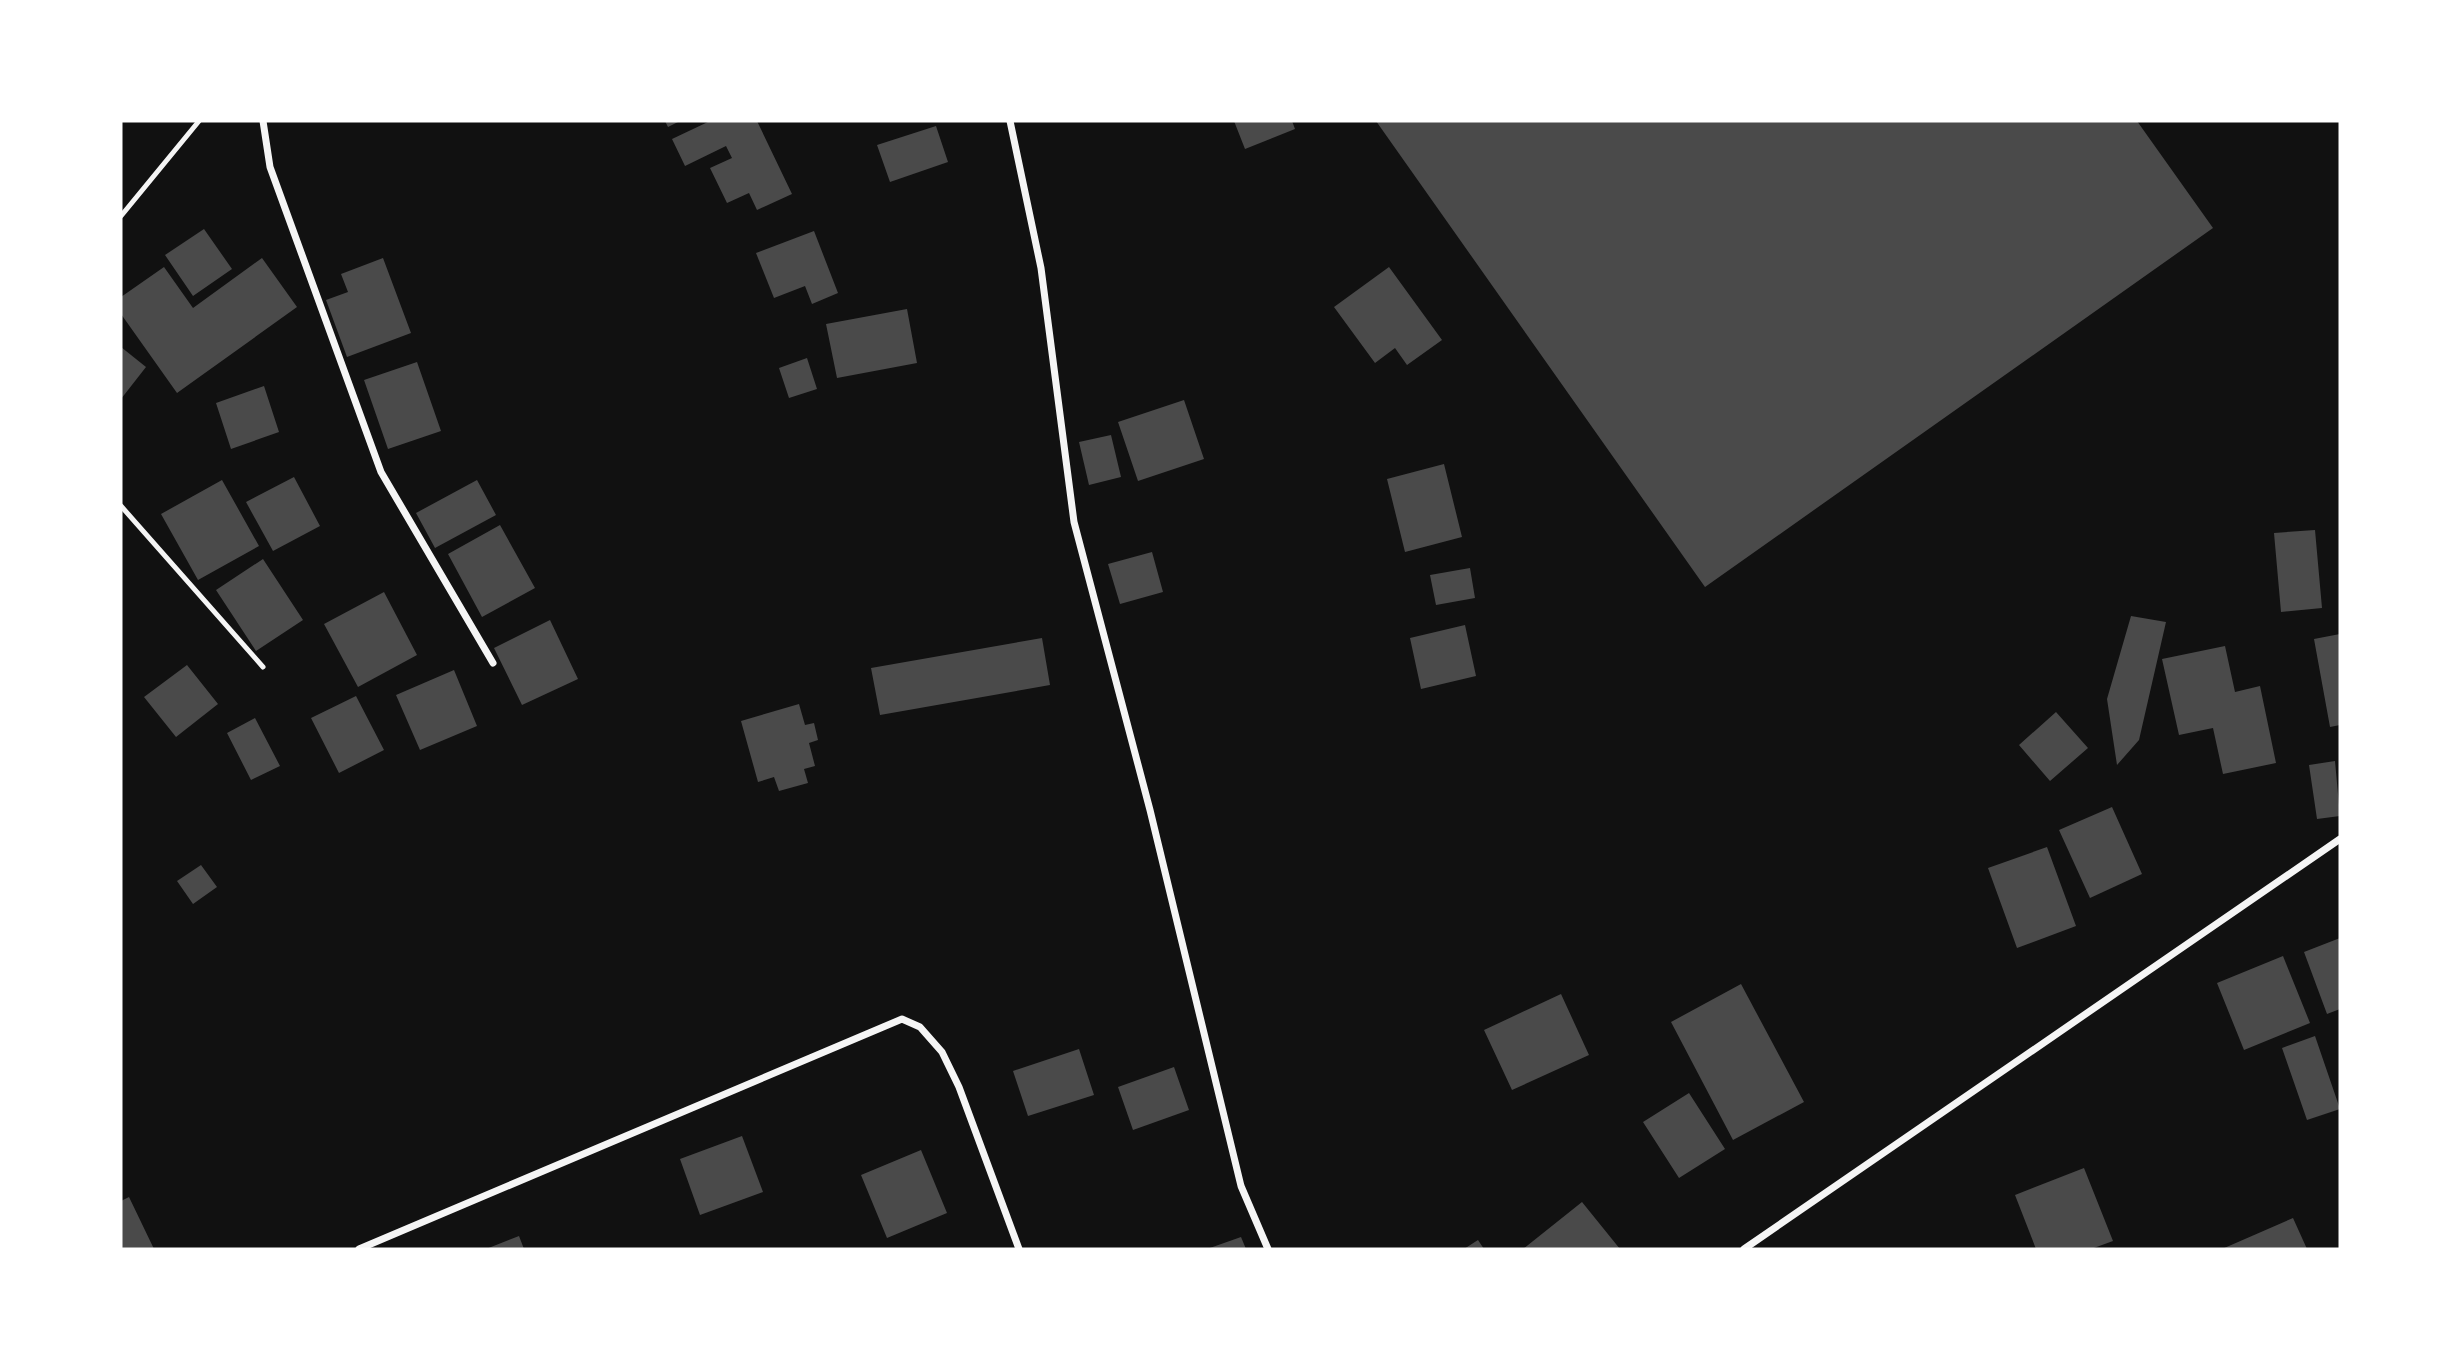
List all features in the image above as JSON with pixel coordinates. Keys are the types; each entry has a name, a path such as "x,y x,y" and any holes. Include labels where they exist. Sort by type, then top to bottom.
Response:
{"street":[{"path":"263,121 270,167 381,472 493,663"},
{"path":"1010,121 1041,268 1074,522 1150,810 1241,1186 1268,1249"},
{"path":"1744,1249 2340,839"},
{"path":"359,1249 902,1019 920,1027 942,1052 959,1087 1019,1249"}],"lane":[{"path":"121,216 199,121"},
{"path":"121,506 263,667"}],"building":[{"path":"665,121 680,121 668,127"},
{"path":"710,121 757,121 792,194 757,210 749,193 727,203 710,168 732,158 726,146 685,166 672,139"},
{"path":"1234,121 1292,121 1295,129 1245,149"},
{"path":"1376,121 2137,121 2213,228 1705,587"},
{"path":"936,126 948,162 890,182 877,145"},
{"path":"204,229 232,269 193,296 165,255"},
{"path":"814,231 838,293 812,304 805,286 774,298 756,253"},
{"path":"262,258 297,307 177,393 121,314 121,297 164,267 193,308"},
{"path":"383,258 411,333 347,357 326,300 348,292 341,274"},
{"path":"1389,267 1442,340 1407,365 1395,348 1375,363 1334,307"},
{"path":"907,309 917,363 837,378 826,324"},
{"path":"121,347 146,367 121,399"},
{"path":"807,358 817,389 789,398 779,368"},
{"path":"417,362 441,431 388,449 364,380"},
{"path":"264,386 279,432 231,449 216,403"},
{"path":"1184,400 1204,459 1138,481 1118,422"},
{"path":"1111,435 1121,477 1089,485 1079,442"},
{"path":"1444,464 1462,537 1405,552 1387,479"},
{"path":"294,477 320,526 273,551 246,502"},
{"path":"222,480 259,546 198,580 161,514"},
{"path":"477,480 496,515 435,548 416,513"},
{"path":"500,525 535,588 482,617 448,554"},
{"path":"2315,530 2322,608 2281,612 2274,533"},
{"path":"1152,552 1163,592 1120,604 1108,564"},
{"path":"263,559 303,620 256,651 216,590"},
{"path":"1470,568 1475,598 1436,605 1430,575"},
{"path":"384,592 417,655 358,687 324,624"},
{"path":"2131,616 2166,622 2139,740 2117,765 2107,699"},
{"path":"550,620 578,679 522,705 494,648"},
{"path":"1465,625 1476,676 1421,689 1410,638"},
{"path":"2340,634 2340,725 2330,727 2314,639"},
{"path":"1042,638 1050,685 880,715 871,668"},
{"path":"2225,646 2235,692 2260,686 2276,763 2223,774 2213,728 2179,735 2162,659"},
{"path":"187,665 218,704 176,737 144,697"},
{"path":"454,670 477,726 420,750 396,695"},
{"path":"356,696 384,750 339,773 311,718"},
{"path":"799,704 805,725 814,723 818,740 809,743 815,766 804,769 808,783 779,791 774,777 758,782 741,721"},
{"path":"2056,712 2088,748 2050,781 2019,745"},
{"path":"255,718 280,766 251,780 227,733"},
{"path":"2335,761 2340,816 2317,819 2309,765"},
{"path":"2112,807 2142,874 2090,898 2059,830"},
{"path":"2047,847 2076,926 2017,948 1988,868"},
{"path":"201,865 217,887 193,904 177,881"},
{"path":"2340,938 2340,1009 2327,1014 2304,952"},
{"path":"2283,956 2310,1023 2244,1050 2217,983"},
{"path":"1741,984 1804,1102 1733,1140 1671,1022"},
{"path":"1561,994 1589,1055 1512,1090 1484,1030"},
{"path":"2315,1036 2340,1109 2307,1120 2282,1048"},
{"path":"1079,1049 1094,1095 1028,1116 1013,1071"},
{"path":"1174,1067 1189,1110 1133,1130 1118,1087"},
{"path":"1689,1093 1725,1149 1679,1178 1643,1122"},
{"path":"742,1136 763,1192 700,1215 680,1159"},
{"path":"921,1150 947,1213 887,1238 861,1175"},
{"path":"2084,1168 2113,1241 2091,1249 2036,1249 2015,1195"},
{"path":"129,1197 154,1249 121,1249 121,1201"},
{"path":"1582,1202 1620,1249 1523,1249"},
{"path":"2293,1218 2307,1249 2222,1249"},
{"path":"519,1236 524,1249 486,1249"},
{"path":"1241,1237 1246,1249 1207,1249"},
{"path":"1478,1240 1484,1249 1464,1249"}]}
